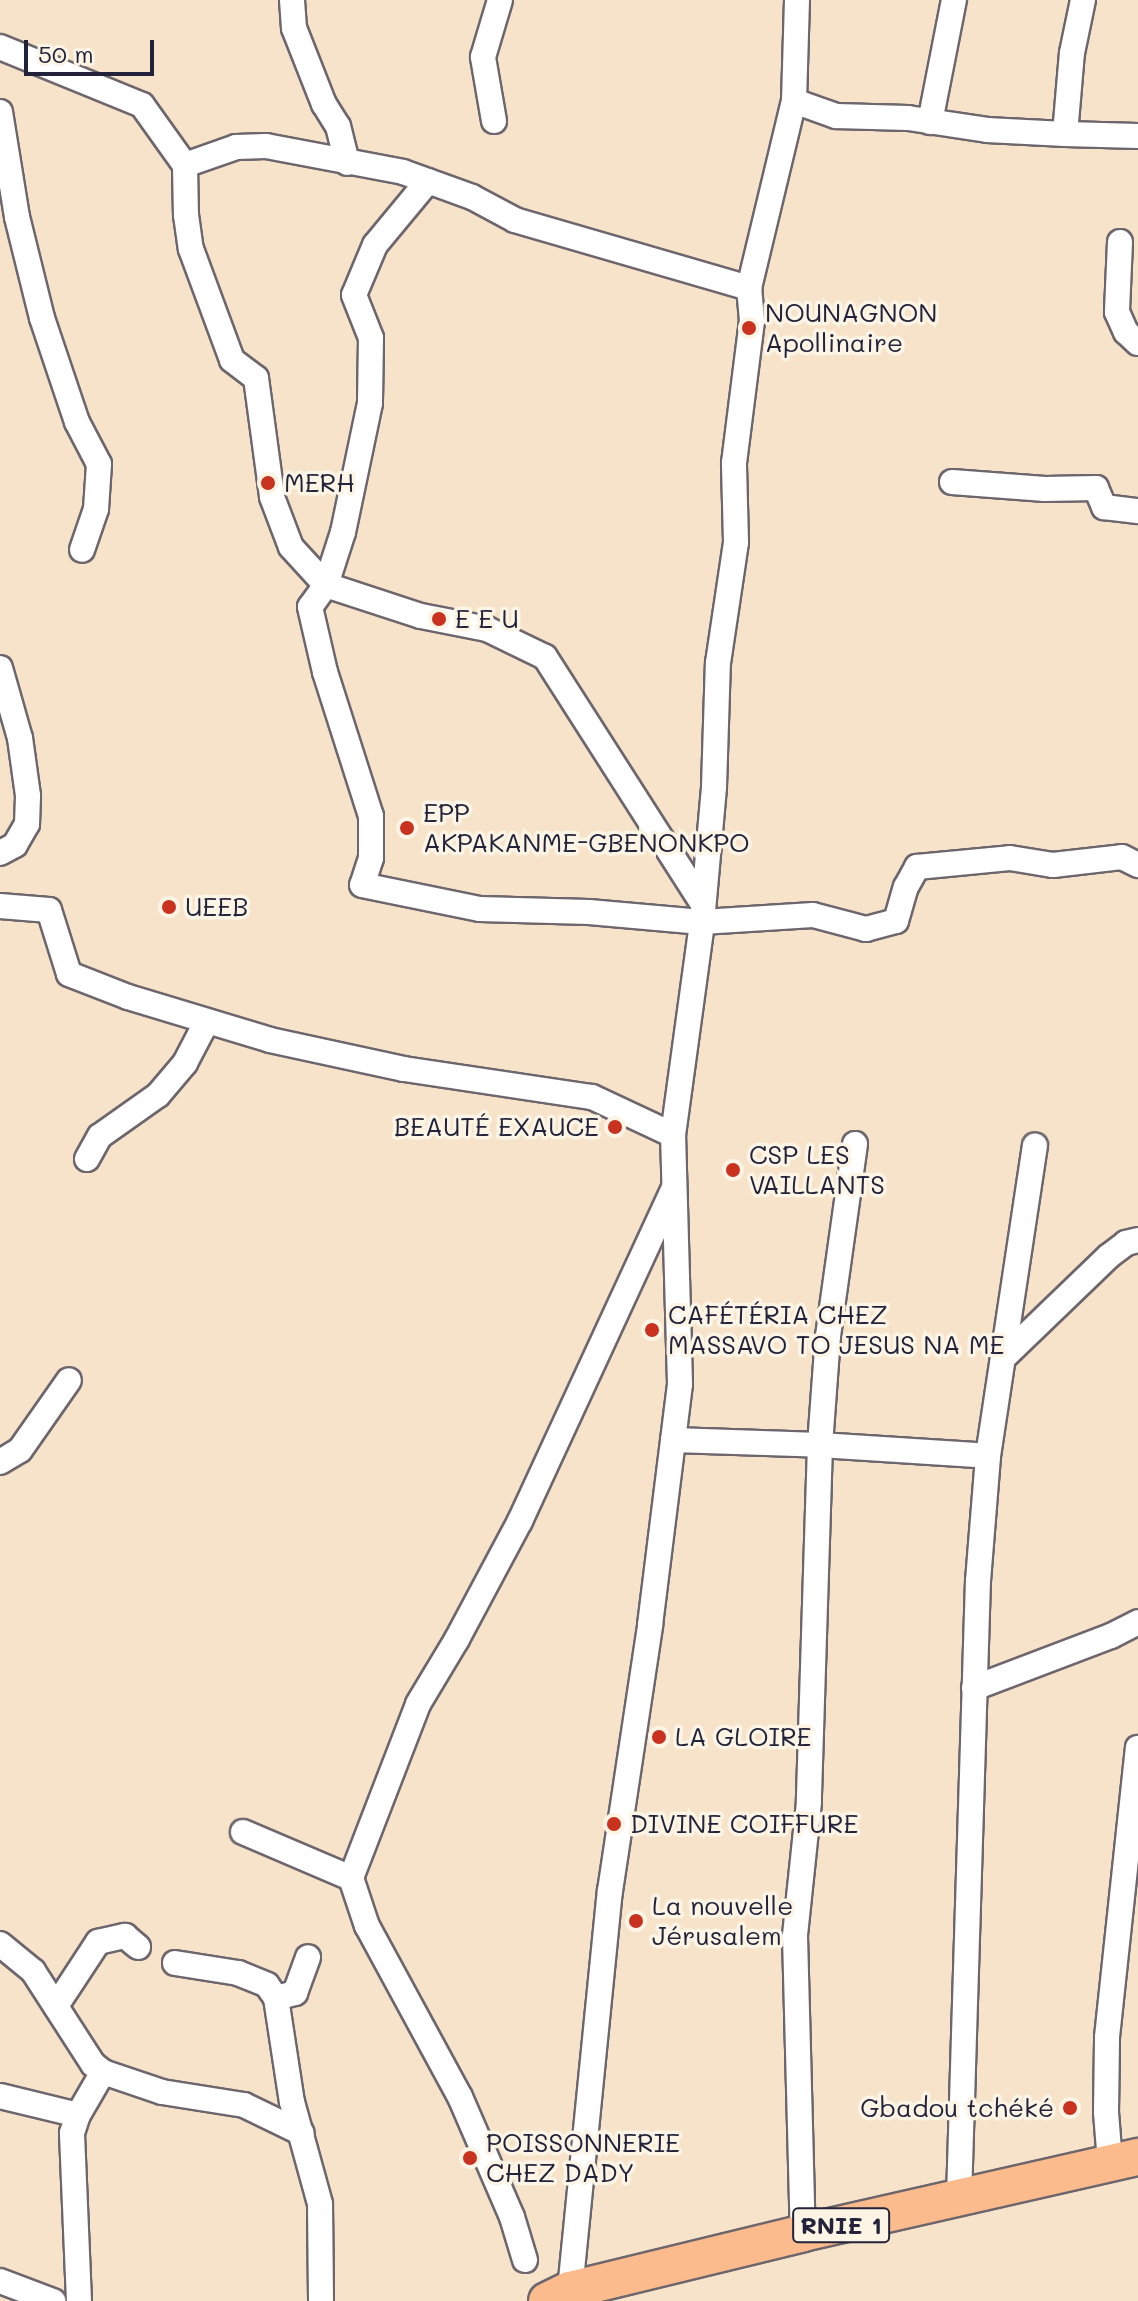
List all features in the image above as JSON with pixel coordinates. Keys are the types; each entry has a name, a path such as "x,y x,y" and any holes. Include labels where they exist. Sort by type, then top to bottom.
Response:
{"highway":[{"name":"RNIE 1","path":"559,2296 803,2233 1124,2160"}],"street":[{"path":"292,0 294,28 324,104 338,126 347,163"},
{"path":"494,121 483,57 500,0"},
{"path":"559,2296 610,1891 650,1625 680,1384 673,1135 703,913 714,787 718,663 736,542 734,463 752,321 749,288 794,101 797,0"},
{"path":"930,122 954,0"},
{"path":"1065,134 1072,53 1083,0"},
{"path":"0,47 142,105 185,165 186,215 191,249 232,360 256,378 272,497 291,547 326,585 421,616 487,629 545,657 703,913"},
{"path":"794,101 836,116 930,122 987,130 1138,136"},
{"path":"0,112 17,217 42,318 77,422 99,464 96,509 82,550"},
{"path":"185,165 236,147 266,146 403,172 472,197 515,220 749,288"},
{"path":"428,181 375,245 354,295 371,338 370,403 343,532 326,585 310,607 325,672 371,816 371,858 362,885 480,909 813,915 866,929 896,921 906,887 917,867 1010,858 1053,865 1122,857 1138,865"},
{"path":"1120,242 1117,312 1126,332 1138,343"},
{"path":"952,482 1045,489 1096,488 1104,507 1138,511"},
{"path":"0,668 20,738 28,796 27,824 15,845 0,853"},
{"path":"0,906 49,910 69,974 128,997 270,1040 404,1069 592,1097 673,1135"},
{"path":"87,1159 100,1136 158,1095 185,1063 207,1021"},
{"path":"803,2233 795,1936 809,1802 820,1445 828,1336 855,1144"},
{"path":"959,2198 974,1688 988,1456 1035,1146"},
{"path":"525,2260 512,2217 460,2097 367,1926 351,1878 418,1704 457,1639 520,1521 674,1187"},
{"path":"1004,1357 1070,1290 1096,1273 1109,1256 1126,1243 1138,1240"},
{"path":"0,1462 20,1450 69,1380"},
{"path":"673,1440 820,1445 988,1456"},
{"path":"974,1688 1111,1636 1138,1622"},
{"path":"1124,2160 1106,2112 1107,2037 1138,1748"},
{"path":"243,1832 351,1878"},
{"path":"56,2006 98,1942 125,1936 138,1947"},
{"path":"0,1944 33,1971 93,2064 103,2072 162,2092 244,2105 302,2133"},
{"path":"276,1998 295,1993 308,1957"},
{"path":"175,1963 238,1973 267,1985 276,1998 292,2102 320,2204 321,2301"},
{"path":"79,2301 72,2133 78,2115 103,2072"},
{"path":"0,2096 78,2115"},
{"path":"0,2281 53,2301"}],"place":[{"name":"NOUNAGNON Apollinaire","path":"749,328"},
{"name":"MERH","path":"268,483"},
{"name":"E E U","path":"439,619"},
{"name":"EPP AKPAKANME-GBENONKPO","path":"407,828"},
{"name":"UEEB","path":"169,907"},
{"name":"BEAUTÉ EXAUCE","path":"615,1127"},
{"name":"CSP LES VAILLANTS","path":"733,1170"},
{"name":"CAFÉTÉRIA CHEZ MASSAVO TO JESUS NA ME","path":"652,1330"},
{"name":"LA GLOIRE","path":"659,1737"},
{"name":"DIVINE COIFFURE","path":"614,1824"},
{"name":"La nouvelle Jérusalem","path":"636,1921"},
{"name":"Gbadou tchéké","path":"1070,2108"},
{"name":"POISSONNERIE CHEZ DADY","path":"470,2158"}]}
